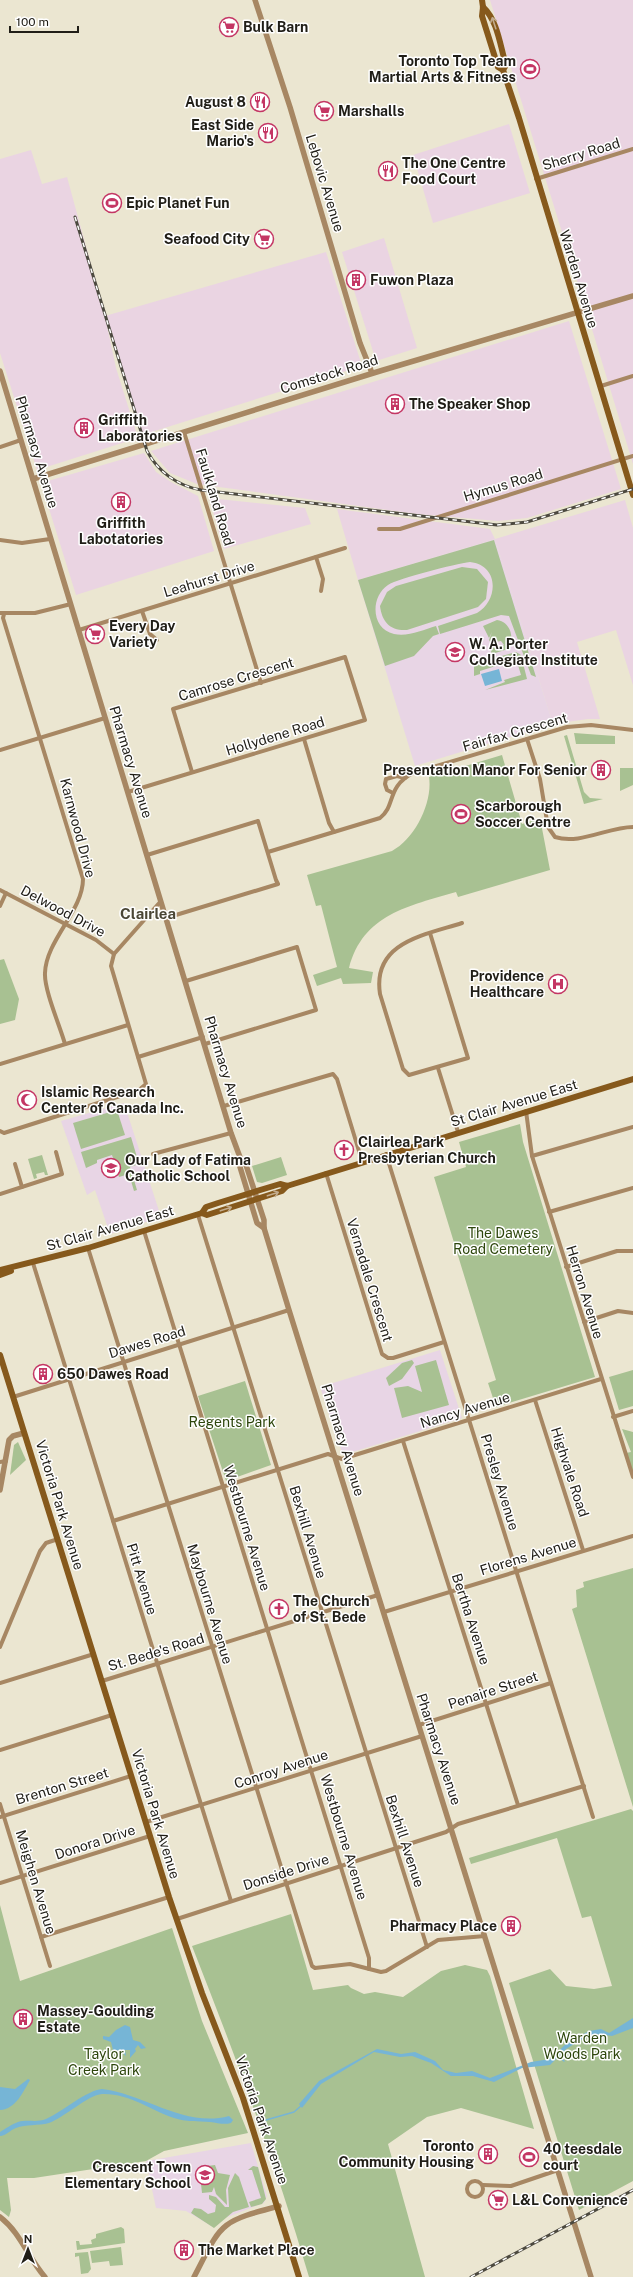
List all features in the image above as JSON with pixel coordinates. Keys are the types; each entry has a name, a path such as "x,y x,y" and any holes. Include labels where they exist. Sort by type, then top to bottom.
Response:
{"main road":[{"name":"Warden Avenue","path":"482,0 482,16 498,67 503,70 633,495"},
{"name":"Warden Avenue","path":"483,7 491,14 506,65 503,70"},
{"name":"St Clair Avenue East","path":"0,1270 33,1263 88,1248 200,1214 207,1215 282,1191 287,1186 362,1161 633,1079"},
{"name":"St Clair Avenue East","path":"200,1214 207,1207 280,1184 287,1186"},
{"name":"St Clair Avenue East","path":"0,1275 24,1265"},
{"name":"Victoria Park Avenue","path":"0,1355 169,1897 202,1993 243,2098 279,2206 299,2277"}],"street":[{"name":"Lebovic Avenue","path":"254,0 290,107 360,343 372,373"},
{"name":"Sherry Road","path":"536,180 633,149"},
{"name":"Comstock Road","path":"33,479 372,373 633,296"},
{"name":"Pharmacy Avenue","path":"0,374 186,981 231,1133 241,1160 246,1165 257,1199 264,1228 289,1310 558,2170 589,2276"},
{"path":"600,386 633,376"},
{"name":"Faulkland Road","path":"184,432 261,683"},
{"path":"0,447 21,440"},
{"name":"Hymus Road","path":"379,529 400,529 633,456"},
{"path":"0,540 22,543 50,539"},
{"name":"Leahurst Drive","path":"79,630 345,548"},
{"path":"316,557 324,579 321,591"},
{"path":"2,613 35,613 71,604"},
{"path":"142,611 150,634 157,640"},
{"name":"Karnwood Drive","path":"2,613 83,879 79,897 49,954 44,975 65,1044"},
{"name":"Camrose Crescent","path":"192,772 173,709 345,657"},
{"name":"Hollydene Road","path":"128,792 365,720 345,657"},
{"path":"0,750 105,718"},
{"name":"Fairfax Crescent","path":"392,793 386,790 384,784 386,779 397,776 405,778 567,727 591,725 633,730"},
{"path":"304,739 329,823 334,832"},
{"path":"527,739 540,780 548,827 555,838 561,839 588,836 633,827"},
{"path":"268,852 380,818 386,814 392,793 405,778"},
{"path":"147,855 258,821 278,884 166,918"},
{"name":"Delwood Drive","path":"0,890 96,940 114,954"},
{"path":"0,906 6,893"},
{"path":"0,1131 4,1133 139,1090 146,1084 111,966 114,954 161,901"},
{"path":"430,933 468,1058 412,1075 405,1073 379,988 382,968 394,950 408,940 430,933 462,923"},
{"path":"186,981 297,947 316,1010 205,1044"},
{"path":"0,1064 128,1025"},
{"path":"138,1056 203,1037"},
{"path":"438,1068 458,1132"},
{"path":"224,1106 333,1074 337,1079 362,1161"},
{"name":"Herron Avenue","path":"526,1111 532,1156 601,1380 633,1477"},
{"path":"532,1156 633,1127"},
{"path":"152,1154 231,1133"},
{"path":"0,1194 62,1174 56,1152"},
{"name":"Presley Avenue","path":"386,1154 593,1816"},
{"name":"Pharmacy Avenue","path":"241,1160 240,1167 257,1223 264,1228"},
{"path":"16,1164 22,1187"},
{"name":"Vernadale Crescent","path":"326,1173 382,1354 388,1358 393,1358 444,1342"},
{"path":"549,1212 633,1188"},
{"name":"Bexhill Avenue","path":"200,1214 277,1470 427,1947"},
{"name":"Westbourne Avenue","path":"144,1231 341,1866 369,1958 369,1969"},
{"name":"Maybourne Avenue","path":"88,1248 312,1966 315,1968 350,1964 369,1969"},
{"path":"566,1267 617,1251 633,1251"},
{"name":"Pitt Avenue","path":"33,1263 231,1901"},
{"name":"Dawes Road","path":"13,1397 289,1310"},
{"path":"584,1322 618,1311 633,1313"},
{"name":"Nancy Avenue","path":"113,1521 328,1454 342,1459 601,1380"},
{"name":"Highvale Road","path":"535,1400 583,1550"},
{"path":"613,1417 633,1411"},
{"path":"0,1490 3,1461 10,1438 24,1433"},
{"name":"Bertha Avenue","path":"402,1441 518,1805"},
{"name":"Florens Avenue","path":"384,1612 583,1550 633,1536"},
{"path":"0,1647 43,1547 46,1543 58,1539"},
{"name":"St. Bede's Road","path":"102,1681 378,1595"},
{"path":"0,1631 6,1633"},
{"path":"0,1683 94,1654"},
{"name":"Penaire Street","path":"419,1725 551,1683"},
{"path":"0,1750 112,1715"},
{"name":"Conroy Avenue","path":"146,1822 202,1806 422,1736"},
{"name":"Brenton Street","path":"2,1816 131,1776"},
{"name":"Donside Drive","path":"177,1919 396,1848 452,1829 458,1824 584,1786"},
{"name":"Meighen Avenue","path":"0,1804 2,1816 23,1876 50,1966"},
{"name":"Donora Drive","path":"0,1883 150,1836"},
{"path":"42,1937 169,1897"},
{"path":"369,1969 386,1971 438,1940 485,1936"},
{"path":"483,2185 483,2193 480,2197 474,2198 468,2193 468,2185 472,2181 478,2181 483,2185 511,2186 558,2170"},
{"path":"194,2277 216,2233 222,2227 236,2218 279,2206"},
{"path":"0,2218 16,2232 33,2262 45,2277"}],"shaded area":[{"path":"490,0 633,0 633,464 588,316"},
{"path":"509,124 530,193 433,223 413,155"},
{"path":"31,150 42,184 67,177 105,316 326,252 362,366 142,435 106,321 116,368 138,438 37,470 0,353 0,159"},
{"name":"Fuwon Plaza","path":"384,238 417,348 376,361 342,252"},
{"path":"569,321 621,489 527,518 498,521 417,514 197,484 170,473 151,451"},
{"path":"144,453 156,472 171,482 198,496 214,551 76,595 41,483"},
{"path":"209,498 305,508 311,524 224,549"},
{"path":"625,500 633,528 633,685 616,630 577,642 600,719 588,719 553,724 495,539"},
{"path":"337,509 490,529 495,539 358,580"},
{"name":"W. A. Porter Collegiate Institute","path":"495,539 553,724 415,766 358,580"},
{"name":"Our Lady of Fatima Catholic School","path":"124,1103 161,1217 110,1234 95,1190 87,1195 61,1121"},
{"path":"440,1350 462,1418 343,1455 320,1387"},
{"name":"Crescent Town Elementary School","path":"251,2143 267,2196 264,2203 225,2218 213,2227 186,2211 156,2208 146,2161"}],"green space":[{"path":"494,540 536,677 531,675 509,616 501,615 440,634 438,626 477,613 489,600 493,584 491,576 486,569 480,565 470,562 415,575 394,582 382,590 376,604 376,612 377,619 386,631 394,634 405,635 436,626 439,634 433,636 414,656 385,666 358,580"},
{"path":"462,567 477,569 488,582 486,599 478,607 407,630 396,629 385,621 380,606 387,592 396,586"},
{"path":"497,620 502,621 508,627 511,641 508,649 492,654 489,646 497,643 499,648 504,645 501,641 491,643 489,640 492,632 489,638 483,626"},
{"path":"516,652 521,655 527,679 485,690 505,682 504,680 521,675 515,655 498,659 499,665 480,671 480,674 474,676 474,666 483,661"},
{"path":"574,733 615,736 615,744 576,744"},
{"path":"567,735 584,792 590,798 603,799 584,804 564,736"},
{"path":"502,755 522,824 540,818 550,870 458,897 456,892 421,902 390,915 365,935 356,950 349,968 373,972 371,983 343,984 341,978 317,986 313,975 337,967 321,905 316,906 307,875 392,851 408,838 421,819 430,787 429,777"},
{"path":"620,768 633,768 633,785 620,791"},
{"path":"4,959 19,999 15,1020 0,1024 0,960"},
{"path":"117,1110 125,1135 81,1149 73,1123"},
{"name":"The Dawes Road Cemetery","path":"520,1124 523,1142 595,1377 496,1407 488,1383 496,1380 434,1177 466,1167 459,1142"},
{"path":"131,1137 139,1164 130,1167 137,1190 134,1191 129,1174 119,1177 112,1155 97,1160 97,1163 86,1168 81,1152"},
{"path":"42,1155 48,1175 45,1175 44,1172 36,1174 37,1178 34,1179 28,1159"},
{"path":"281,1157 287,1175 262,1183 257,1182 252,1166"},
{"path":"412,1360 414,1363 402,1379 389,1386 386,1378 402,1363"},
{"path":"436,1360 449,1405 402,1418 394,1388 408,1386 422,1392 415,1366"},
{"path":"633,1370 633,1406 619,1410 609,1377"},
{"name":"Regents Park","path":"245,1381 271,1465 226,1481 198,1396"},
{"path":"622,1429 633,1432 633,1474 626,1453 631,1452"},
{"path":"18,1442 26,1460 10,1475 14,1445"},
{"path":"633,1568 633,1807 572,1609 577,1607 576,1590 584,1587 583,1582"},
{"name":"Warden Woods Park","path":"631,1809 633,1811 633,2181 579,2210 509,1983 550,1969 566,1986 594,1989 612,1986 591,1916 582,1918 557,1838 471,1864 469,1858"},
{"name":"Taylor Creek Park","path":"0,1905 20,1981 172,1928 202,2021 248,2133 164,2151 146,2161 34,2178 7,2178 11,2210 9,2217 0,2210"},
{"path":"291,1914 313,1990 348,1985 364,1994 375,1992 403,1997 441,1971 465,1965 487,1970 490,1976 534,2129 461,2108 427,2117 388,2144 425,2277 309,2277 283,2193 254,2110 192,1946"},
{"path":"215,2165 218,2173 230,2175 226,2190 227,2205 216,2194 214,2187 212,2192 202,2193 201,2184 204,2184 204,2176 199,2176 200,2167"},
{"path":"253,2166 258,2167 266,2199 262,2204 251,2207 249,2202 261,2198 252,2170 248,2170"},
{"path":"235,2173 239,2177 249,2207 233,2212 214,2228 191,2213 194,2208 201,2209 208,2214 215,2212 216,2205 209,2199 209,2195 216,2197 225,2207 229,2207 228,2188"},
{"path":"121,2227 124,2229 125,2243 77,2250 76,2241 79,2241 80,2245 92,2244 91,2240 96,2238 96,2234"},
{"path":"121,2247 123,2265 110,2266 109,2261 92,2263 90,2251"},
{"path":"88,2252 91,2269 88,2273 81,2274 79,2256 75,2257 75,2253"}],"water":[{"path":"499,669 502,681 485,686 481,674"},
{"path":"633,2018 633,2028 612,2036 600,2034 584,2038 566,2049 550,2065 522,2068 494,2082 473,2076 451,2076 431,2063 412,2056 400,2057 374,2052 321,2084 302,2108 299,2104 319,2081 377,2049 401,2054 415,2052 435,2061 443,2070 456,2073 472,2071 490,2078 531,2062 550,2059 567,2043 589,2031 601,2029 609,2033"},
{"path":"125,2025 130,2027 133,2040 140,2042 146,2048 141,2049 138,2045 135,2049 136,2051 130,2058 130,2050 125,2050 126,2056 121,2051 113,2050 111,2042 103,2039 103,2036 109,2037 116,2030"},
{"path":"28,2079 30,2080 22,2095 15,2103 6,2109 0,2110 0,2087 15,2089"},
{"path":"102,2089 118,2092 180,2114 196,2118 229,2116 233,2120 231,2123 223,2124 188,2121 165,2115 121,2096 102,2094 90,2098 49,2123 20,2127 0,2136 0,2132 11,2125 22,2121 39,2121 46,2119 89,2093"}],"waterway":[{"path":"558,2056 564,2061"},
{"path":"266,2120 294,2112 302,2105"}],"railway":[{"path":"75,217 147,451 163,472 184,485 201,490 497,525 527,522 633,489"},
{"path":"471,2277 633,2190"}],"place":[{"name":"Bulk Barn","path":"229,27"},
{"name":"Toronto Top Team Martial Arts & Fitness","path":"530,69"},
{"name":"August 8","path":"260,102"},
{"name":"Marshalls","path":"324,111"},
{"name":"East Side Mario's","path":"268,133"},
{"name":"The One Centre Food Court","path":"388,171"},
{"name":"Epic Planet Fun","path":"112,203"},
{"name":"Seafood City","path":"264,239"},
{"name":"Fuwon Plaza","path":"356,280"},
{"name":"The Speaker Shop","path":"395,404"},
{"name":"Griffith Laboratories","path":"84,428"},
{"name":"Griffith Labotatories","path":"121,502"},
{"name":"Every Day Variety","path":"95,634"},
{"name":"W. A. Porter Collegiate Institute","path":"455,652"},
{"name":"Presentation Manor For Senior","path":"601,770"},
{"name":"Scarborough Soccer Centre","path":"461,814"},
{"name":"Providence Healthcare","path":"558,984"},
{"name":"Islamic Research Center of Canada Inc.","path":"27,1100"},
{"name":"Clairlea Park Presbyterian Church","path":"344,1150"},
{"name":"Our Lady of Fatima Catholic School","path":"111,1168"},
{"name":"650 Dawes Road","path":"43,1374"},
{"name":"The Church of St. Bede","path":"279,1609"},
{"name":"Pharmacy Place","path":"511,1926"},
{"name":"Massey-Goulding Estate","path":"23,2019"},
{"name":"Toronto Community Housing","path":"488,2154"},
{"name":"40 teesdale court","path":"529,2157"},
{"name":"Crescent Town Elementary School","path":"205,2175"},
{"name":"L&L Convenience","path":"498,2200"},
{"name":"The Market Place","path":"184,2250"}],"district":[{"name":"Clairlea","path":"148,913"}]}
